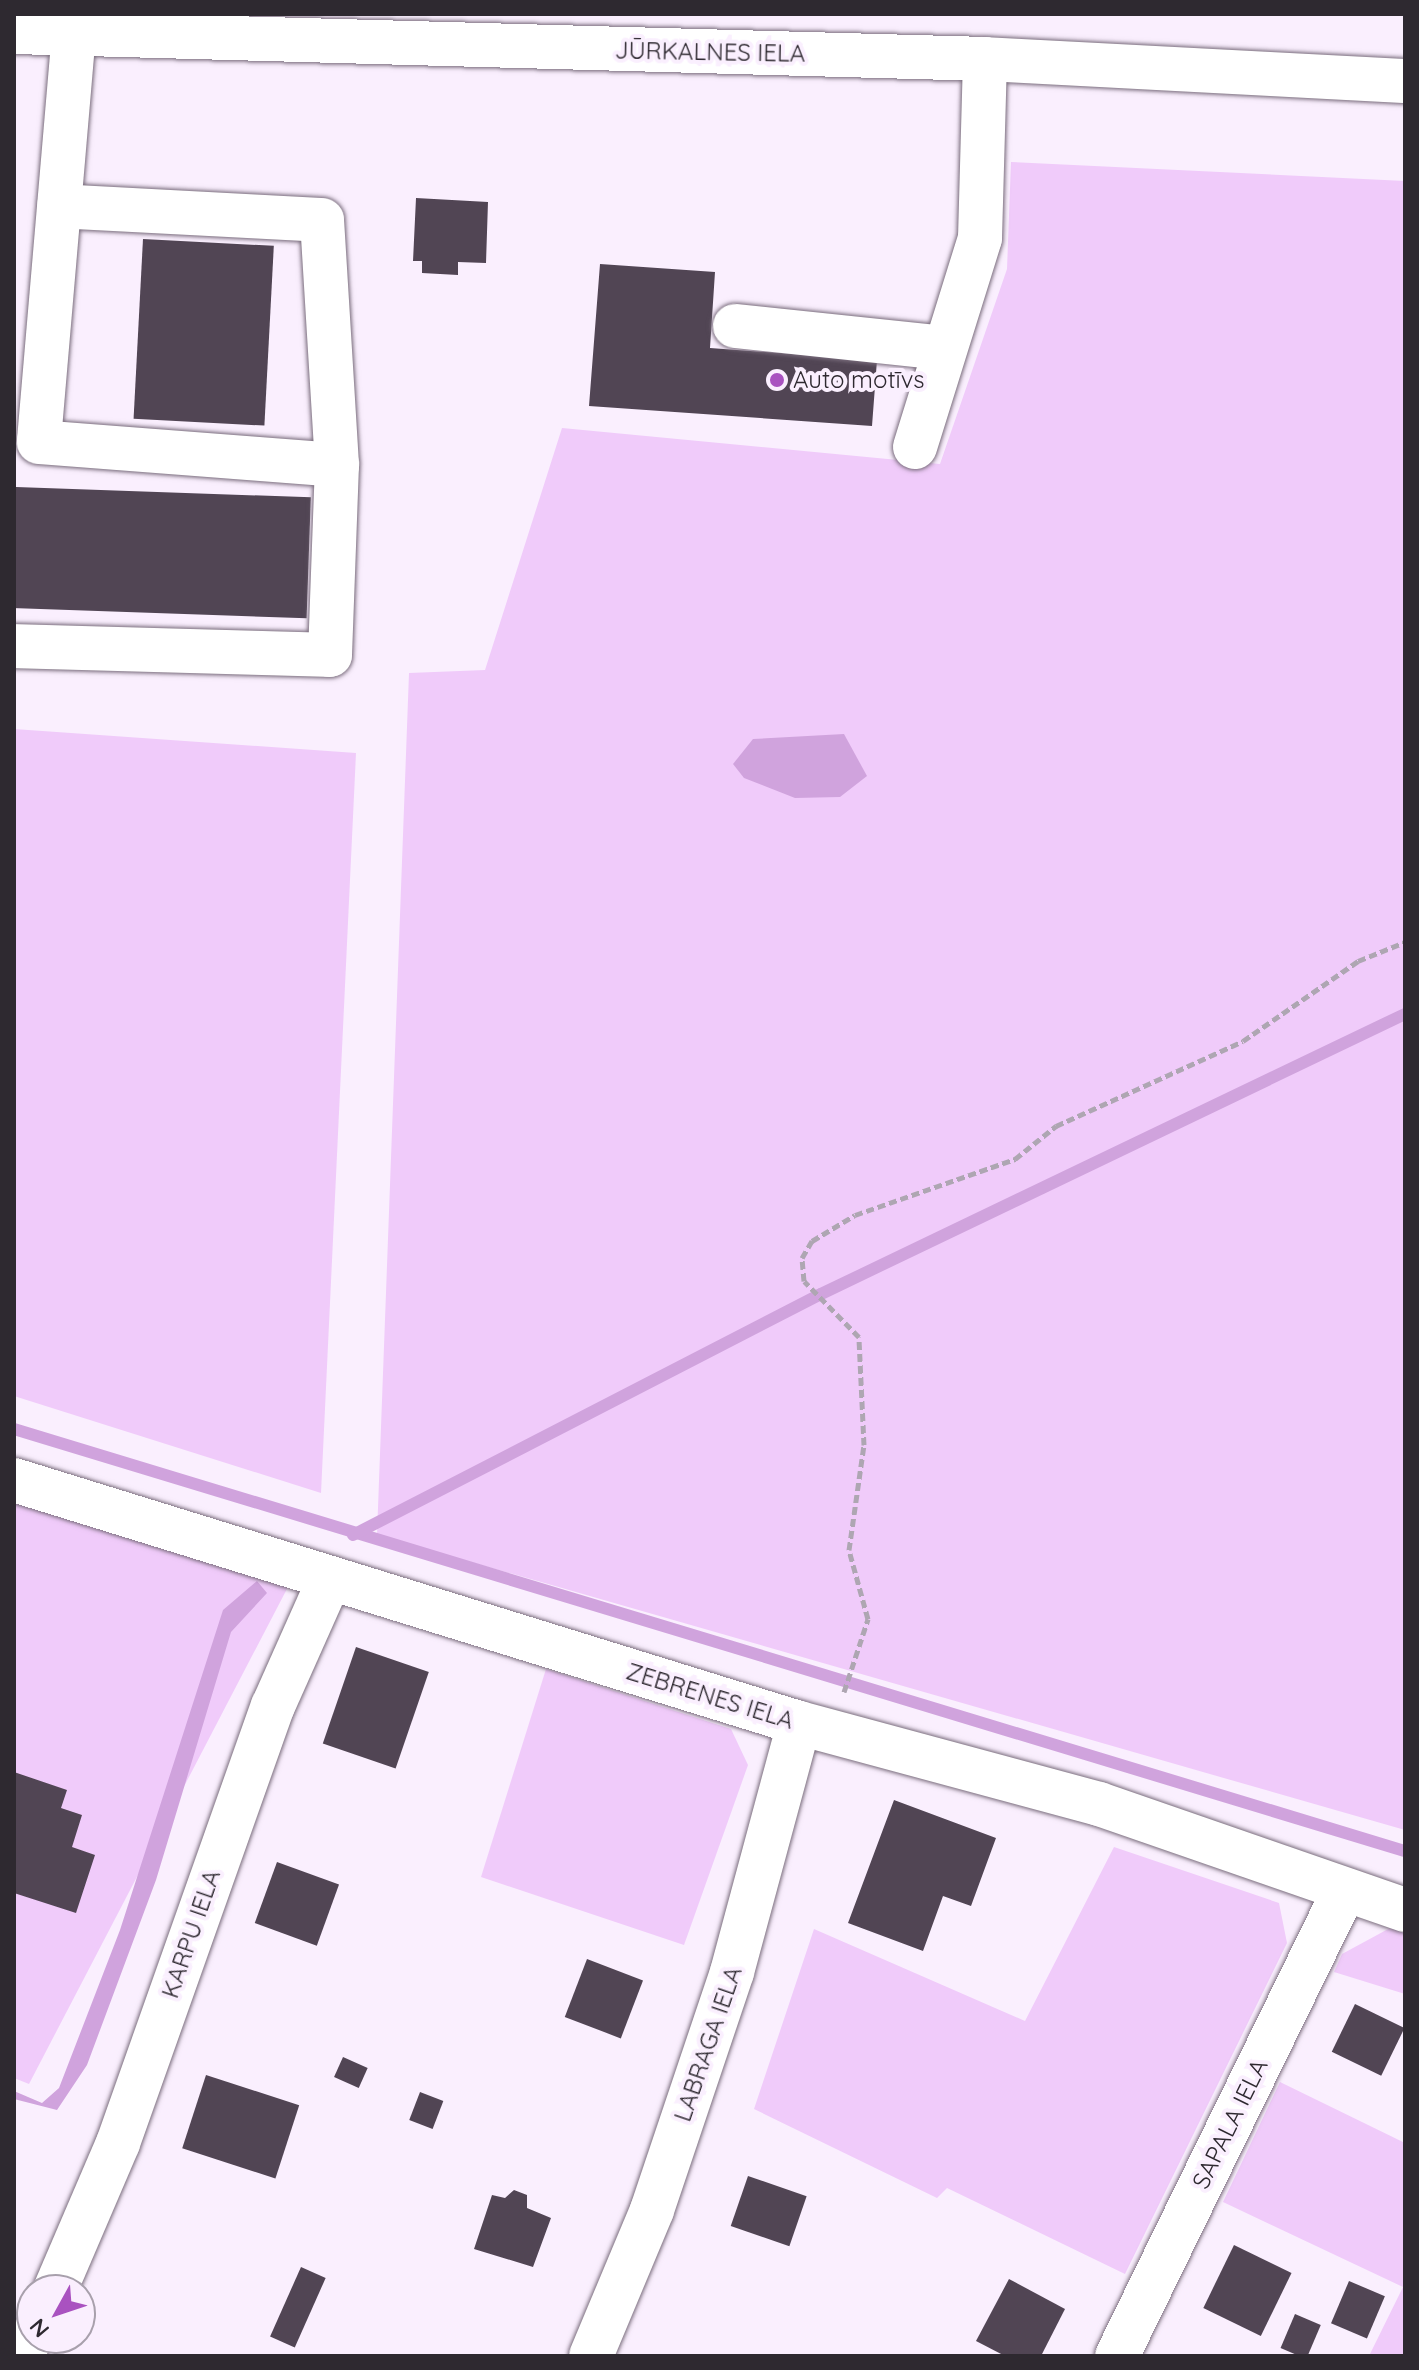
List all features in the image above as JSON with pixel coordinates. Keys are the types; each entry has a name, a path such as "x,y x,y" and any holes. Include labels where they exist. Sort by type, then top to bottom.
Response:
{"street":[{"name":"JŪRKALNES IELA","path":"14,32 985,59 1405,81"},
{"path":"74,32 59,206 26,446 337,465"},
{"path":"915,447 980,238 985,59"},
{"path":"14,646 330,655 337,465 322,220 59,206"},
{"path":"735,326 944,348"},
{"name":"ZEBRENES IELA","path":"14,1480 799,1723 1099,1804 1405,1910"},
{"name":"KARPU IELA","path":"62,2274 118,2143 273,1706 329,1580"},
{"name":"LABRAGA IELA","path":"591,2356 652,2210 732,1972 799,1723"},
{"name":"SAPALA IELA","path":"1117,2356 1344,1891"}],"path":[{"path":"843,1693 868,1619 849,1550 864,1445 859,1337 804,1281 802,1258 812,1241 855,1215 1015,1159 1056,1126 1243,1041 1358,961 1405,942"}],"shaded area":[{"path":"1011,162 1405,181 1405,1830 377,1535 409,673 485,670 562,428 940,464 1007,269"},
{"path":"14,729 356,753 321,1493 14,1396"},
{"path":"844,734 867,776 840,797 795,798 744,778 733,764 753,739"},
{"path":"14,1500 289,1585 29,2084 14,2078"},
{"path":"257,1581 267,1593 231,1632 156,1880 87,2065 57,2110 14,2099 14,2091 42,2103 59,2088 120,1930 223,1610"},
{"path":"546,1669 731,1729 748,1765 684,1945 481,1877"},
{"path":"1114,1847 1279,1903 1287,1943 1125,2274 947,2188 937,2198 754,2109 814,1929 1025,2021"},
{"path":"1390,1928 1405,1933 1405,1994 1334,1972 1342,1954"},
{"path":"1280,2082 1405,2143 1405,2356 1369,2356 1403,2287 1223,2202"}],"building":[{"path":"416,198 488,202 486,263 458,262 458,275 422,273 422,261 413,261"},
{"path":"143,239 274,246 264,426 134,419"},
{"path":"600,264 715,272 710,348 877,360 872,426 589,406"},
{"path":"16,487 311,497 307,618 14,608"},
{"path":"356,1647 429,1672 396,1769 323,1743"},
{"path":"14,1772 67,1790 61,1808 82,1815 72,1847 95,1855 76,1913 14,1893"},
{"path":"894,1800 996,1838 971,1906 943,1896 923,1951 848,1923"},
{"path":"277,1862 339,1885 317,1946 255,1923"},
{"path":"587,1959 643,1981 621,2038 565,2017"},
{"path":"1355,2004 1404,2028 1381,2076 1332,2052"},
{"path":"343,2057 368,2068 359,2088 334,2077"},
{"path":"206,2075 299,2105 275,2179 182,2148"},
{"path":"420,2092 443,2101 433,2129 409,2120"},
{"path":"748,2176 807,2196 789,2246 731,2226"},
{"path":"514,2190 527,2195 527,2208 551,2218 533,2267 474,2249 492,2195 505,2198"},
{"path":"1234,2245 1292,2273 1261,2336 1203,2308"},
{"path":"301,2267 326,2278 295,2347 270,2336"},
{"path":"1009,2279 1065,2309 1041,2356 1005,2356 976,2341"},
{"path":"1349,2281 1385,2296 1367,2339 1331,2323"},
{"path":"1295,2314 1321,2325 1308,2356 1281,2348"}],"waterway":[{"path":"353,1535 821,1294 1405,1014"},
{"path":"14,1429 1405,1851"}],"place":[{"name":"Auto motīvs","path":"777,380"}]}
